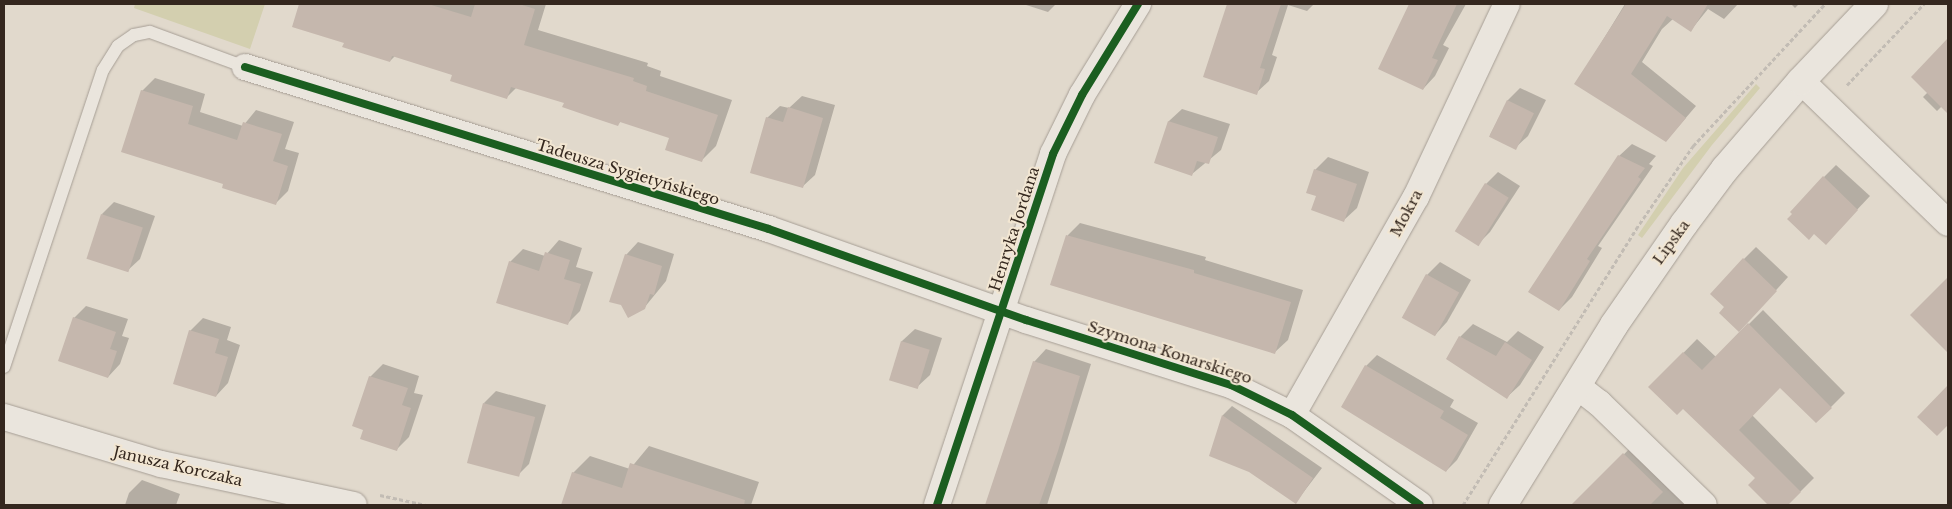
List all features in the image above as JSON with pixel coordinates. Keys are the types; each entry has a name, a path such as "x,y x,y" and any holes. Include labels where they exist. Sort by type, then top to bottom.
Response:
{"main road":[{"name":"Lipska","path":"1503,505 1577,386 1684,224 1725,170 1801,81 1874,4"}],"street":[{"name":"Henryka Jordana","path":"937,505 1053,154 1082,95 1138,4"},
{"name":"Mokra","path":"1292,415 1416,197 1507,4"},
{"name":"Tadeusza Sygietyńskiego","path":"245,68 769,229 1001,311"},
{"path":"1801,81 1948,223"},
{"name":"Szymona Konarskiego","path":"1001,311 1231,385 1292,415 1420,505"},
{"path":"1577,386 1704,505"},
{"name":"Janusza Korczaka","path":"4,417 161,464 354,505"}],"lane":[{"path":"4,367 103,70 118,46 134,35 150,32 245,68"}],"path":[{"path":"1828,106 1924,4"}],"shaded area":[{"path":"135,4 265,4 250,49 134,8"},
{"path":"1756,84 1760,88 1712,145 1642,238 1638,235 1683,168"}],"building":[{"path":"299,4 428,4 471,17 475,4 519,4 535,9 524,45 634,78 633,81 647,86 646,91 718,115 702,162 665,150 669,138 620,122 618,126 562,107 564,103 511,87 507,99 450,81 452,75 392,56 390,62 342,47 344,43 292,27"},
{"path":"1227,4 1281,4 1260,68 1265,69 1257,95 1203,77"},
{"path":"1409,4 1457,4 1432,58 1438,60 1423,90 1378,69"},
{"path":"1626,4 1708,4 1691,32 1667,16 1631,74 1686,118 1666,142 1574,84"},
{"path":"1948,38 1948,114 1911,77"},
{"path":"141,90 193,106 188,124 237,140 243,122 282,134 273,161 288,166 276,205 222,188 223,184 121,152"},
{"path":"1507,100 1534,113 1516,150 1489,137"},
{"path":"788,107 823,118 803,188 750,173 766,117 783,122"},
{"path":"1168,121 1218,137 1209,164 1197,161 1192,176 1154,163"},
{"path":"1618,155 1645,168 1638,177 1641,179 1587,259 1590,261 1559,311 1528,292"},
{"path":"1314,169 1357,184 1344,222 1311,210 1316,196 1306,193"},
{"path":"1823,176 1858,210 1826,245 1814,234 1809,240 1787,219 1792,214 1790,212"},
{"path":"1485,183 1509,198 1479,246 1455,231"},
{"path":"101,214 143,228 128,272 86,259"},
{"path":"1066,235 1194,270 1194,273 1291,302 1275,354 1050,285"},
{"path":"545,252 570,260 564,279 581,284 568,325 496,303 509,261 539,271"},
{"path":"625,254 662,266 654,295 650,294 645,309 628,318 621,305 609,302"},
{"path":"1743,258 1777,291 1739,332 1719,313 1724,307 1710,294"},
{"path":"1426,274 1459,292 1435,336 1402,318"},
{"path":"1948,277 1948,353 1910,315"},
{"path":"73,317 116,332 110,349 117,351 108,378 58,361"},
{"path":"1748,323 1832,408 1816,423 1780,388 1739,430 1801,492 1788,505 1768,505 1748,485 1755,478 1683,409 1677,415 1648,387 1683,352 1702,370"},
{"path":"189,330 219,339 215,353 228,357 216,397 173,384"},
{"path":"1459,336 1496,356 1505,342 1532,360 1507,399 1446,359"},
{"path":"901,341 930,350 918,389 889,380"},
{"path":"1033,361 1080,376 1058,451 1039,505 985,505"},
{"path":"1365,365 1444,411 1440,418 1468,435 1446,472 1341,407"},
{"path":"369,376 408,388 402,405 411,408 397,451 360,439 363,430 352,426"},
{"path":"1948,385 1948,425 1937,436 1917,417"},
{"path":"483,403 535,417 519,477 467,463"},
{"path":"1222,415 1313,478 1296,504 1249,472 1209,456"},
{"path":"1623,453 1663,492 1650,505 1571,505"},
{"path":"630,463 745,500 744,505 561,505 572,472 622,488"}],"cycle path":[{"path":"937,505 1053,154 1082,95 1138,4"},
{"path":"245,67 769,229 1026,320 1231,385 1292,415 1420,505"}]}
